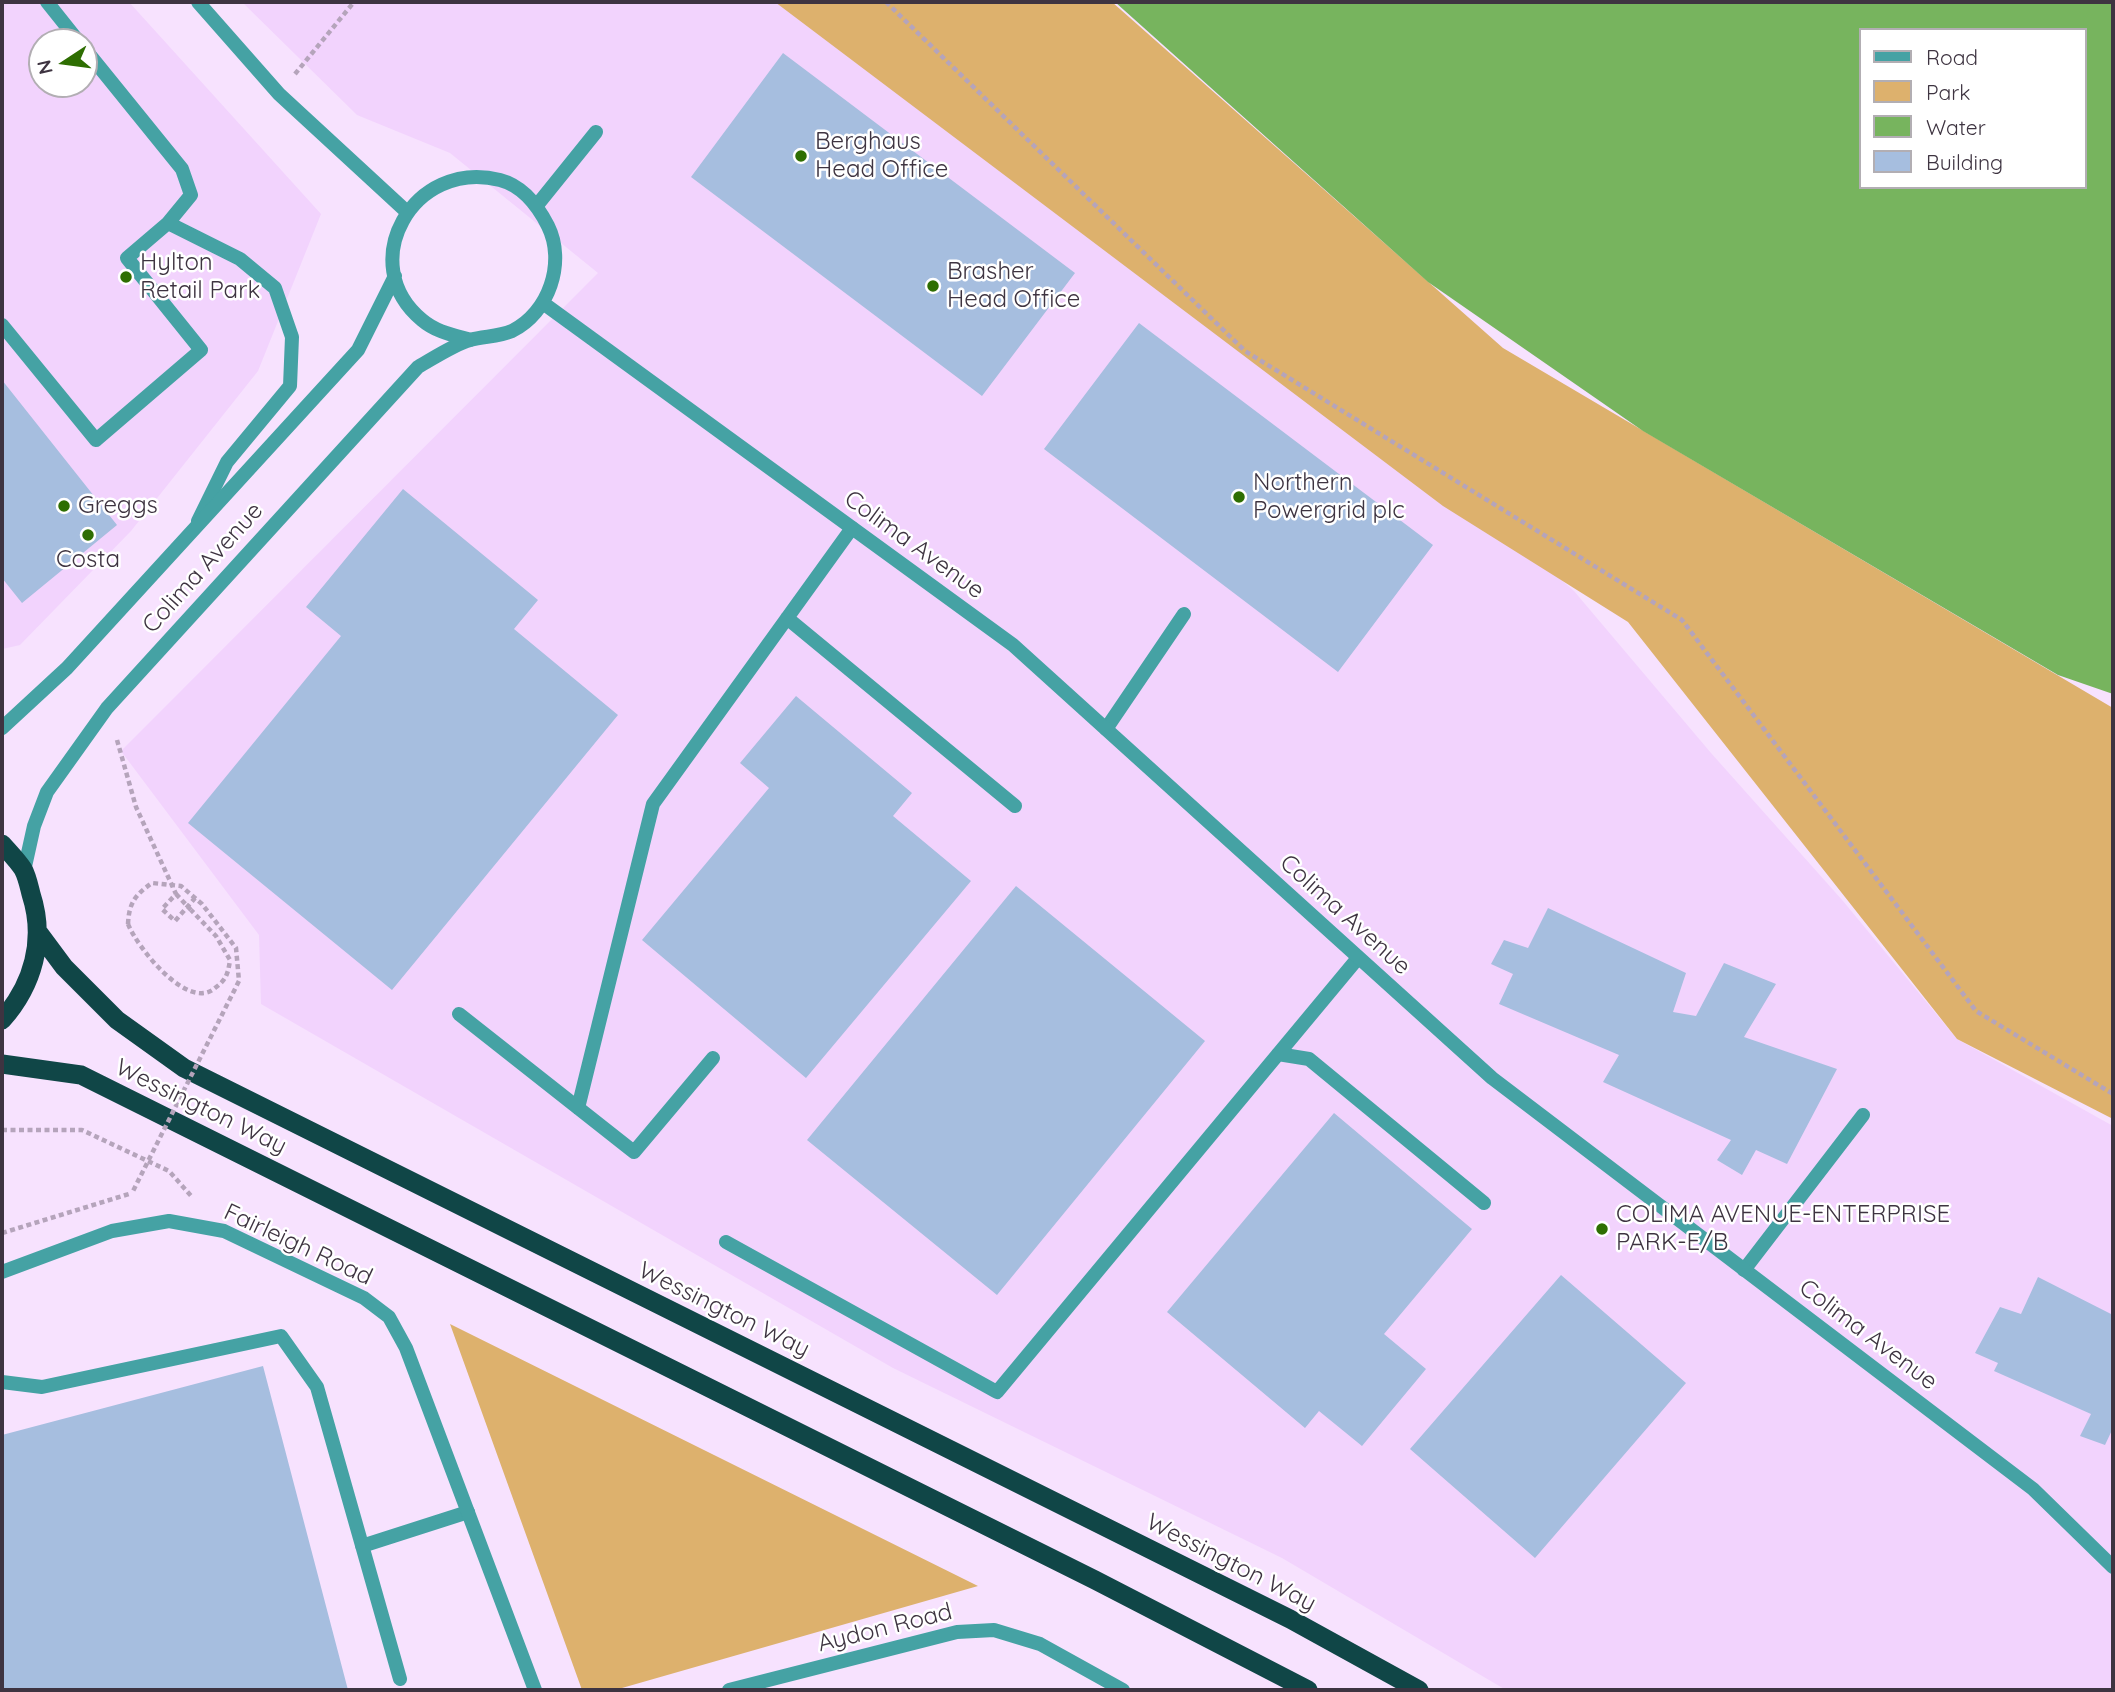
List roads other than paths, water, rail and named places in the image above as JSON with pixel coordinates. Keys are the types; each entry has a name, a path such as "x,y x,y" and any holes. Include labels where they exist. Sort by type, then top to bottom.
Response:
{"highway":[{"name":"Wessington Way","path":"2,844 24,871 36,910 38,932 35,960 20,999 2,1020"},
{"name":"Wessington Way","path":"38,932 64,967 117,1020 184,1068 1278,1613 1419,1690"},
{"name":"Wessington Way","path":"2,1063 81,1075 1096,1580 1308,1690"}],"street":[{"path":"47,2 68,28"},
{"path":"198,2 279,94 407,212"},
{"path":"2,325 96,440 201,349 127,258 168,223 191,195 182,169 98,65"},
{"path":"538,204 596,132"},
{"path":"481,175 508,182 538,204 555,239 554,277 543,303 514,330 486,339 471,340 443,333 421,319 403,297 395,276 397,232 407,212 430,188 456,177 481,175"},
{"path":"168,223 240,259 275,288 292,337 290,386 227,463 191,535"},
{"name":"Colima Avenue","path":"2,728 67,668 358,349 395,276"},
{"name":"Colima Avenue","path":"543,303 1013,645 1492,1078 2033,1489 2113,1567"},
{"name":"Colima Avenue","path":"24,871 34,826 47,792 107,708 418,367 471,340"},
{"path":"578,1108 653,804 852,528"},
{"path":"1106,729 1184,614"},
{"path":"787,618 1015,806"},
{"path":"726,1242 996,1392 1359,958"},
{"path":"459,1014 634,1152 713,1058"},
{"path":"1278,1054 1309,1059 1484,1203"},
{"path":"1744,1270 1864,1115"},
{"name":"Fairleigh Road","path":"2,1272 123,1229 169,1221 224,1231 364,1298 389,1317 406,1348 535,1690"},
{"path":"2,1382 41,1387 281,1336 317,1387 400,1679"},
{"path":"362,1546 468,1512"},
{"name":"Aydon Road","path":"729,1690 957,1632 994,1630 1040,1644 1123,1690"}],"water":[{"path":"1115,2 2113,2 2113,694 2058,675 1643,431 1428,282"}],"place":[{"name":"Berghaus Head Office","path":"801,156"},
{"name":"Hylton Retail Park","path":"126,277"},
{"name":"Brasher Head Office","path":"933,286"},
{"name":"Northern Powergrid plc","path":"1239,497"},
{"name":"Greggs","path":"64,506"},
{"name":"Costa","path":"88,535"},
{"name":"COLIMA AVENUE-ENTERPRISE PARK-E/B","path":"1602,1229"}]}
